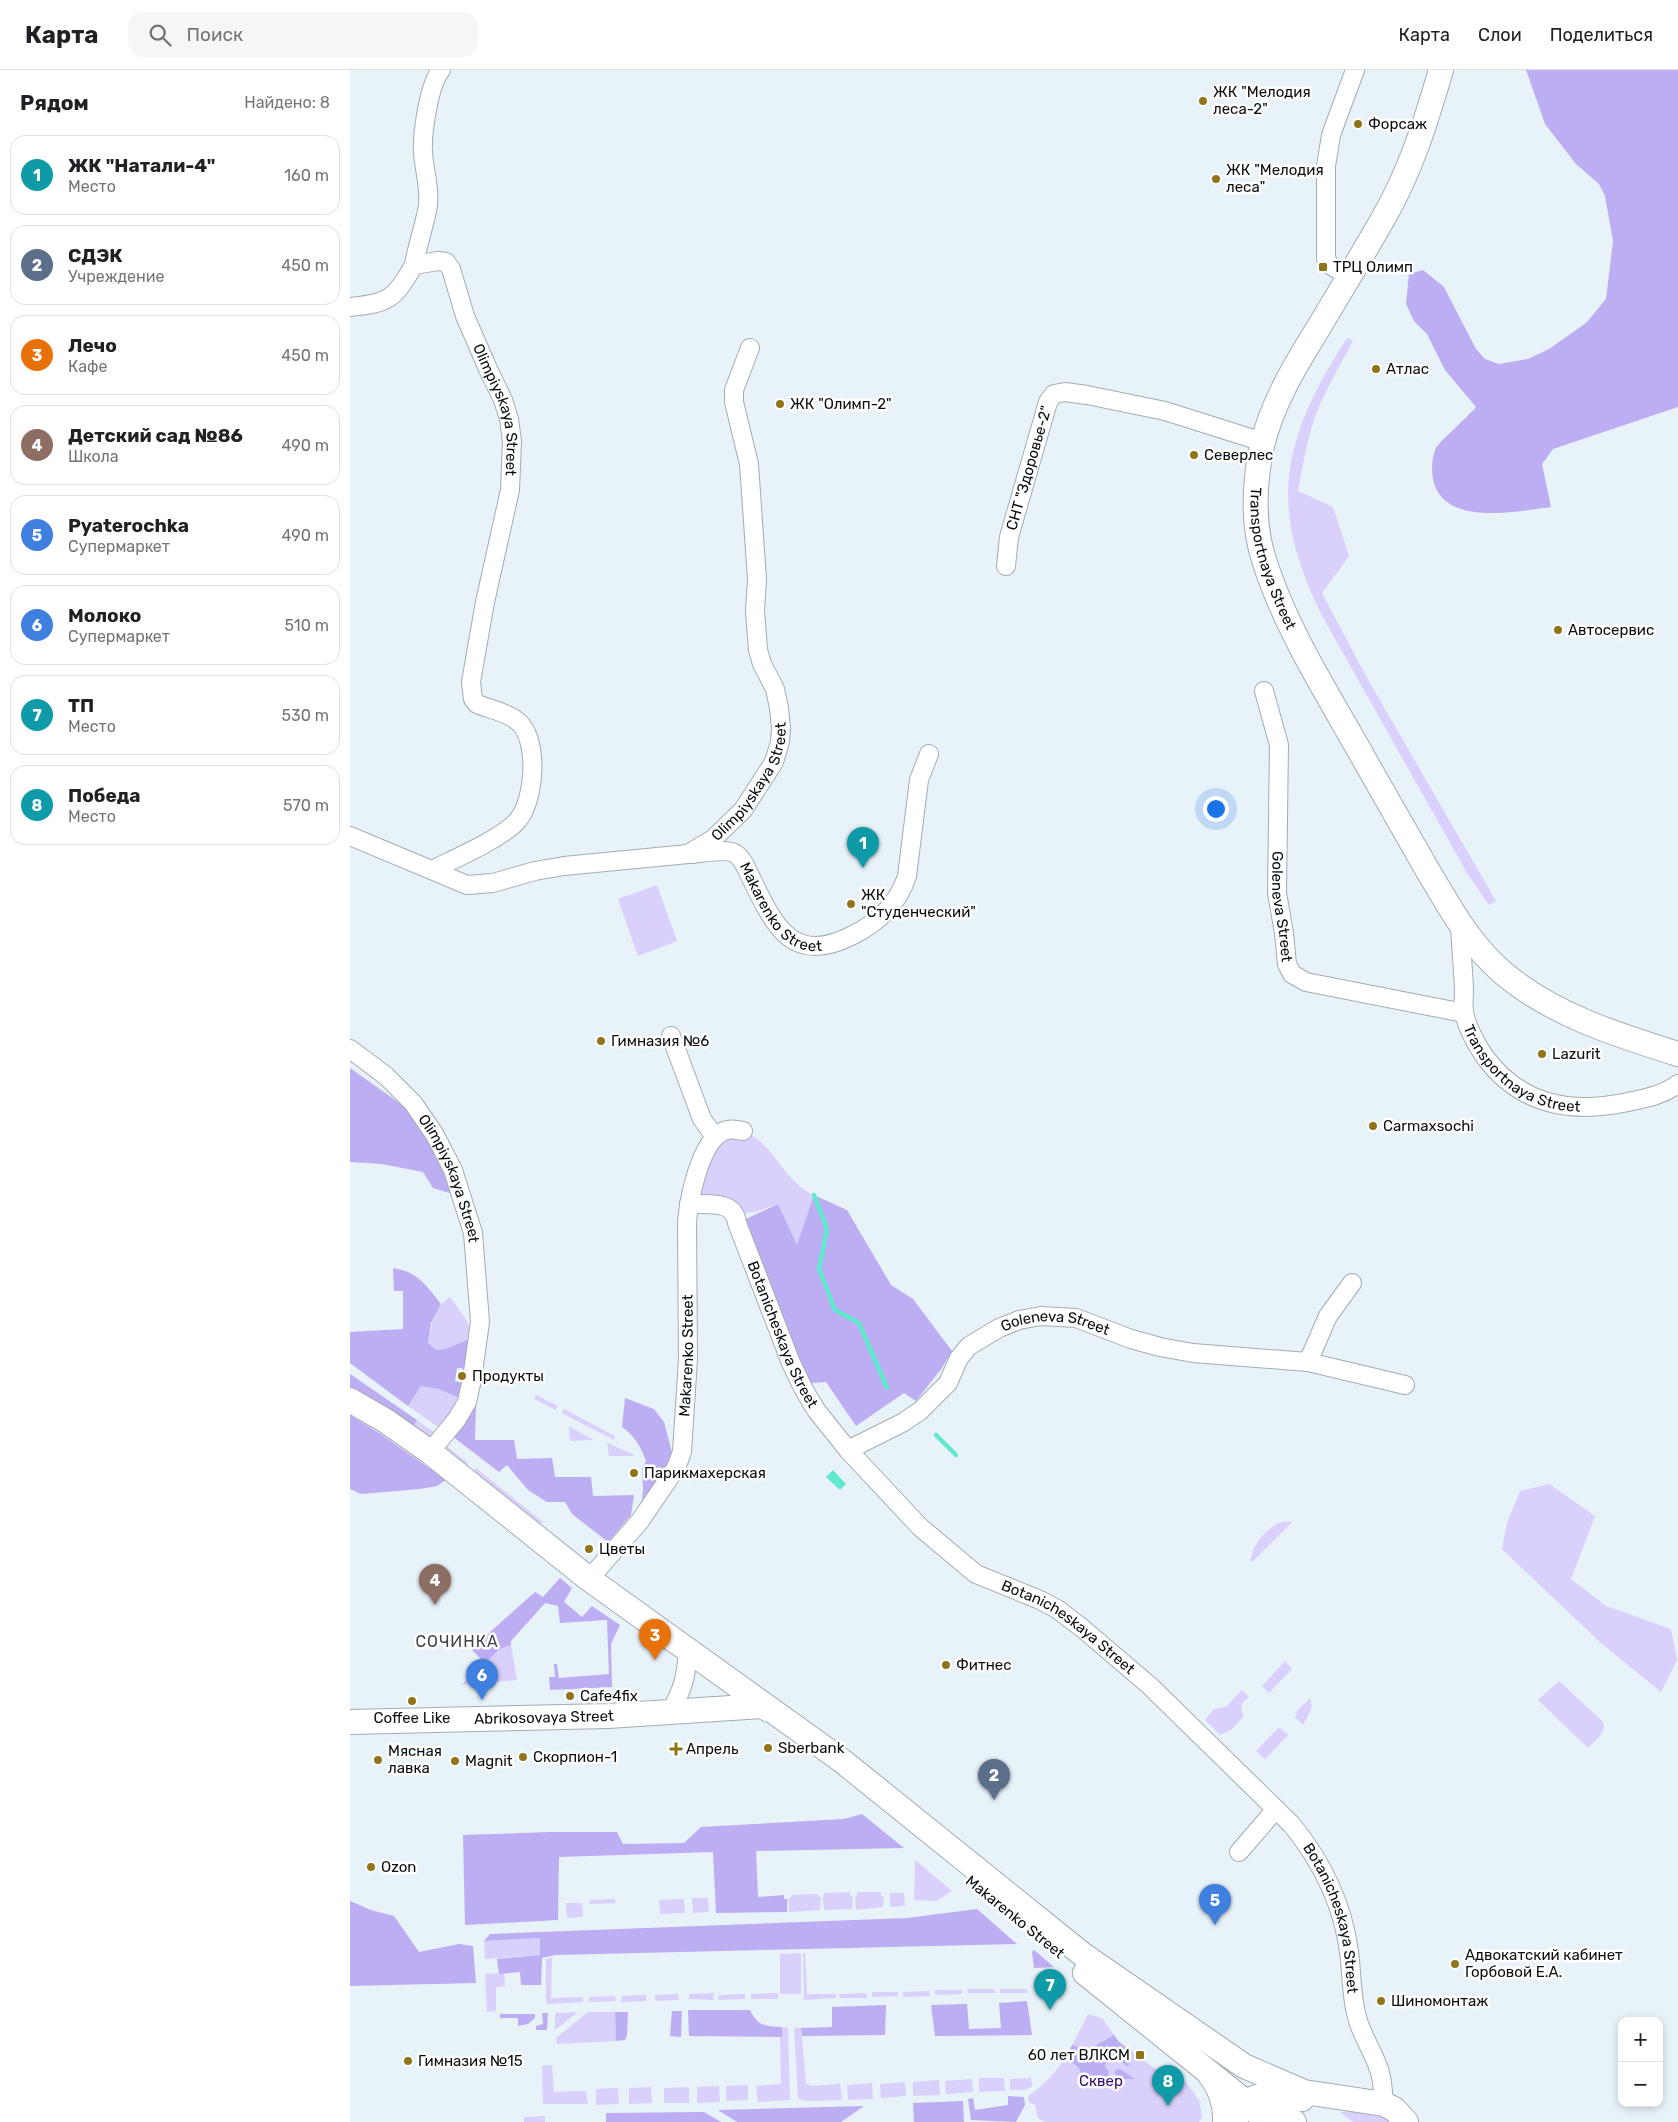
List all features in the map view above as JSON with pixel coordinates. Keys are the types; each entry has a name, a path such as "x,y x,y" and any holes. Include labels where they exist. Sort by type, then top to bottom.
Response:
{"street":[{"path":"350,307 375,305 393,296 414,265 428,206 423,152 424,122 441,70"},
{"path":"1349,276 1330,265 1326,259 1326,166 1331,136 1355,70"},
{"name":"Transportnaya Street","path":"1441,70 1420,141 1386,214 1290,376 1274,408 1263,442 1256,476 1255,507 1263,559 1278,599 1297,639 1460,925 1477,948 1531,995 1619,1035 1678,1054"},
{"name":"Olimpiyskaya Street","path":"414,265 438,261 446,262 451,268 466,316 503,400 509,419 512,441 510,490 485,602 471,682 472,692 477,704 516,720 525,730 532,747 532,778 526,804 518,820 475,848 432,870"},
{"name":"Olimpiyskaya Street","path":"350,836 466,885 474,886 564,866 688,854 713,839 743,810 774,762 780,742 781,728 775,689 762,664 758,650 757,579 749,464 734,402 734,390 750,348"},
{"name":"СНТ \"Здоровье-2\"","path":"1006,566 1009,537 1048,402 1054,394 1065,392 1080,394 1164,411 1263,442"},
{"name":"Goleneva Street","path":"1264,691 1279,745 1277,893 1287,964 1292,974 1306,982 1464,1013"},
{"name":"Makarenko Street","path":"688,854 729,852 736,854 746,868 767,910 779,929 791,940 803,945 818,946 846,939 870,927 887,912 903,887 908,866 919,780 928,754"},
{"name":"Transportnaya Street","path":"1460,925 1464,1013 1476,1044 1491,1065 1518,1089 1543,1101 1568,1107 1590,1108 1646,1098 1668,1092 1678,1084"},
{"path":"672,1036 702,1119 715,1137 723,1131 733,1129 743,1131"},
{"name":"Olimpiyskaya Street","path":"350,1049 386,1076 413,1103 435,1135 454,1170 473,1233 480,1322 472,1379 467,1402 457,1419 430,1452"},
{"name":"Makarenko Street","path":"589,1579 640,1522 676,1468 682,1452 688,1359 687,1222 694,1178 715,1137"},
{"name":"Botanicheskaya Street","path":"689,1204 724,1206 731,1208 736,1214 737,1223 756,1274 803,1388 816,1410 848,1450 920,1527 976,1574 1040,1600 1057,1609 1082,1628 1150,1686 1276,1809 1306,1842 1328,1880 1335,1897 1346,1934 1356,2015 1360,2030 1381,2076 1384,2104"},
{"path":"1308,1362 1328,1316 1352,1283"},
{"name":"Goleneva Street","path":"848,1450 902,1423 920,1411 948,1382 959,1358 969,1346 999,1328 1019,1320 1041,1316 1076,1318 1131,1339 1168,1349 1193,1353 1308,1362 1405,1385"},
{"name":"Makarenko Street","path":"350,1400 386,1421 430,1452 589,1579 880,1790 1082,1954 1244,2066 1304,2092 1324,2096"},
{"path":"670,1712 682,1692 688,1651"},
{"name":"Abrikosovaya Street","path":"350,1722 608,1716 762,1706 766,1708"},
{"name":"Makarenko Street","path":"766,1708 794,1730 871,1801 1196,2061 1258,2113"},
{"path":"1239,1852 1276,1809"},
{"path":"1196,2061 1220,2098 1222,2122"},
{"path":"1258,2113 1254,2098 1263,2096 1312,2100 1324,2096 1384,2104 1394,2109 1406,2122"},
{"path":"1233,2122 1258,2113 1294,2122"}],"green space":[{"path":"1347,338 1353,341 1316,414 1298,491 1333,507 1349,556 1322,593 1367,678 1496,901 1489,905 1467,873 1325,621 1307,581 1295,544 1289,510 1289,476 1295,444 1307,410 1324,375"},
{"path":"657,885 677,941 638,956 618,899"},
{"path":"743,1131 763,1144 793,1180 814,1195 797,1246 778,1204 755,1212 736,1214 689,1204 707,1150"},
{"path":"450,1297 467,1321 474,1337 445,1349 436,1350 428,1343 432,1323 440,1306"},
{"path":"421,1386 438,1389 462,1399 441,1429 408,1406"},
{"path":"536,1395 558,1406 556,1410 534,1399"},
{"path":"564,1409 615,1436 614,1440 562,1413"},
{"path":"417,1420 435,1433 428,1440 410,1432"},
{"path":"569,1426 593,1440 570,1441"},
{"path":"607,1443 633,1454 633,1456 609,1456"},
{"path":"444,1444 468,1463 464,1469 440,1451"},
{"path":"476,1468 543,1522 536,1529 472,1475"},
{"path":"1549,1484 1595,1516 1571,1579 1606,1606 1671,1629 1677,1660 1661,1692 1602,1644 1502,1549 1507,1523 1520,1491"},
{"path":"1293,1521 1251,1563 1255,1546 1267,1531 1279,1523"},
{"path":"511,1645 517,1680 461,1685 500,1649"},
{"path":"1285,1661 1292,1669 1269,1693 1262,1686"},
{"path":"1559,1681 1603,1722 1602,1733 1588,1748 1538,1700"},
{"path":"1242,1690 1249,1697 1241,1705 1243,1717 1231,1730 1220,1735 1205,1720 1214,1709 1226,1707"},
{"path":"1310,1698 1312,1707 1303,1725 1295,1717 1297,1715 1295,1713"},
{"path":"1279,1727 1288,1735 1265,1759 1256,1751"},
{"path":"915,1860 952,1891 937,1901 914,1900"},
{"path":"850,1892 850,1896 853,1896 852,1909 824,1910 824,1893"},
{"path":"857,1892 881,1892 881,1896 884,1896 883,1907 856,1910 855,1897 857,1897"},
{"path":"890,1893 904,1893 905,1906 890,1907"},
{"path":"818,1894 818,1897 821,1897 820,1910 789,1912 788,1899 791,1898 791,1895"},
{"path":"692,1898 708,1898 709,1912 693,1913"},
{"path":"615,1899 615,1903 590,1904 590,1900"},
{"path":"684,1899 685,1913 660,1914 659,1900"},
{"path":"566,1903 582,1903 583,1917 567,1918"},
{"path":"540,1938 540,1955 485,1959 484,1941"},
{"path":"801,1953 801,1994 780,1994 780,1954"},
{"path":"803,1953 805,1953 807,1994 836,1994 836,1998 804,2000"},
{"path":"552,1958 551,1998 583,1997 583,2002 548,2004 546,2002 546,1959"},
{"path":"504,1973 505,1986 496,1987 496,2011 487,2012 485,1974"},
{"path":"967,1989 994,1989 995,1993 968,1993"},
{"path":"1000,1989 1027,1989 1028,1993 1000,1993"},
{"path":"935,1990 962,1990 962,1994 935,1995"},
{"path":"930,1991 930,1996 903,1997 903,1992"},
{"path":"872,1992 898,1992 898,1996 872,1997"},
{"path":"714,1993 713,2000 689,1999 689,1994"},
{"path":"778,1993 778,1999 751,1999 751,1994"},
{"path":"866,1993 867,1998 840,1998 839,1994"},
{"path":"678,1994 679,2000 655,2001 655,1995"},
{"path":"745,1994 745,1999 718,2000 719,1995"},
{"path":"646,1995 646,2001 621,2002 622,1996"},
{"path":"615,1996 616,2001 589,2002 589,1997"},
{"path":"578,2012 555,2030 555,2013"},
{"path":"588,2012 615,2012 616,2041 557,2044 556,2038"},
{"name":"Сквер","path":"1088,2014 1102,2018 1119,2042 1154,2068 1173,2076 1172,2081 1180,2084 1183,2080 1186,2082 1199,2100 1202,2117 1199,2122 1045,2122 1038,2118 1035,2105 1029,2102 1028,2096 1057,2070"},
{"path":"782,2027 788,2028 790,2100 758,2102 756,2086 781,2084 780,2037 782,2037"},
{"path":"794,2028 801,2028 806,2083 811,2086 840,2084 842,2100 805,2101 798,2098"},
{"path":"552,2065 554,2092 586,2091 588,2104 543,2104 542,2066"},
{"path":"979,2078 1004,2078 1005,2091 979,2092"},
{"path":"1031,2078 1032,2086 1025,2090 1010,2090 1010,2079"},
{"path":"972,2079 973,2092 946,2094 945,2081"},
{"path":"939,2080 940,2095 913,2096 913,2082"},
{"path":"905,2082 906,2096 881,2098 880,2084"},
{"path":"872,2083 873,2099 848,2100 847,2085"},
{"path":"748,2085 748,2100 726,2101 726,2086"},
{"path":"719,2086 720,2102 697,2103 697,2087"},
{"path":"651,2087 652,2103 629,2104 629,2088"},
{"path":"689,2087 689,2103 664,2103 664,2088"},
{"path":"618,2088 619,2104 596,2105 596,2089"},
{"path":"1380,2110 1394,2122 1353,2122 1340,2112"},
{"path":"545,2116 545,2122 524,2122 524,2117"}],"shaded area":[{"path":"1526,70 1678,70 1678,407 1553,449 1542,464 1551,507 1504,513 1487,513 1455,507 1443,499 1435,486 1432,462 1436,448 1476,407 1445,370 1427,334 1414,321 1406,304 1409,274 1423,270 1444,287 1476,349 1485,359 1499,364 1528,359 1549,349 1586,323 1606,299 1613,241 1605,196 1599,184 1576,164 1545,124"},
{"path":"350,1068 405,1107 426,1138 459,1196 433,1188 423,1172 382,1164 350,1162"},
{"path":"814,1195 847,1210 891,1285 913,1299 952,1351 942,1368 916,1401 904,1393 856,1426 826,1382 812,1383 803,1388 737,1223 778,1204 797,1245"},
{"path":"393,1268 409,1273 421,1280 441,1304 431,1323 428,1343 436,1350 445,1349 474,1337 469,1369 457,1368 455,1381 466,1384 462,1399 438,1389 421,1386 408,1406 350,1363 350,1332 403,1329 403,1291 394,1291"},
{"path":"350,1374 417,1420 410,1432 350,1391"},
{"path":"477,1384 481,1385 476,1404 475,1440 514,1440 517,1459 552,1458 555,1477 591,1477 593,1496 634,1495 631,1515 608,1542 572,1514 565,1502 547,1502 528,1490 507,1465 499,1472 452,1436"},
{"path":"625,1398 654,1409 664,1422 676,1468 640,1521 643,1490 642,1468 646,1461 637,1442 622,1427"},
{"path":"350,1415 446,1480 437,1486 420,1489 361,1494 350,1489"},
{"path":"833,1470 846,1484 840,1490 826,1477"},
{"path":"560,1578 572,1588 564,1602 582,1617 592,1606 620,1625 611,1644 612,1687 550,1690 549,1677 555,1677 554,1664 557,1664 559,1678 609,1674 607,1620 560,1623 558,1606 545,1603 511,1641 511,1645 500,1649 485,1663 471,1649 535,1592 543,1597"},
{"path":"862,1814 904,1848 756,1851 758,1897 784,1895 784,1899 787,1899 787,1912 716,1913 713,1852 559,1857 558,1920 465,1925 463,1835 617,1832 623,1844 684,1843 701,1827 844,1819"},
{"path":"350,1901 371,1910 394,1916 419,1952 459,1944 473,1946 476,1983 350,1986"},
{"path":"977,1909 1017,1944 555,1955 542,1958 541,1985 521,1985 520,1972 499,1974 497,1959 540,1955 540,1938 484,1941 490,1934 907,1918"},
{"path":"1034,1950 1054,1967 1034,1968 1032,1952"},
{"path":"1027,2001 1032,2035 935,2036 931,2005 967,2004 969,2029 1001,2028 999,2003"},
{"path":"886,2005 885,2035 802,2036 801,2028 832,2027 832,2007"},
{"path":"688,2010 750,2010 762,2024 782,2027 782,2037 689,2036"},
{"path":"672,2011 682,2011 681,2037 670,2036"},
{"path":"615,2012 628,2012 625,2040 616,2041"},
{"path":"542,2013 548,2013 547,2030 536,2030 536,2026 543,2024"},
{"path":"500,2014 535,2014 535,2018 528,2024 518,2026 518,2018 500,2018"},
{"path":"1114,2035 1119,2042 1132,2052 1128,2067 1114,2055 1104,2066 1108,2070 1109,2077 1084,2079 1078,2067 1066,2058 1072,2045 1088,2050"},
{"path":"1120,2069 1135,2079 1119,2079 1115,2075 1115,2070"},
{"path":"1008,2096 1024,2097 1025,2105 1016,2122 971,2120 968,2099 973,2098 975,2110 1008,2105"},
{"path":"963,2101 964,2122 914,2122 913,2103"},
{"path":"864,2106 841,2122 737,2122 718,2110"},
{"path":"704,2112 721,2122 606,2122 606,2113"}],"waterway":[{"path":"814,1195 827,1229 819,1269 835,1310 859,1323 887,1388"},
{"path":"936,1435 956,1455"}],"place":[{"name":"ЖК \"Мелодия леса-2\"","path":"1203,101"},
{"name":"Форсаж","path":"1358,124"},
{"name":"ЖК \"Мелодия леса\"","path":"1216,179"},
{"name":"ТРЦ Олимп","path":"1323,267"},
{"name":"Атлас","path":"1376,369"},
{"name":"ЖК \"Олимп-2\"","path":"780,404"},
{"name":"Северлес","path":"1194,455"},
{"name":"Автосервис","path":"1558,630"},
{"name":"ЖК \"Натали-4\"","path":"863,868"},
{"name":"ЖК \"Студенческий\"","path":"851,904"},
{"name":"Гимназия №6","path":"601,1041"},
{"name":"Lazurit","path":"1542,1054"},
{"name":"Carmaxsochi","path":"1373,1126"},
{"name":"Продукты","path":"462,1376"},
{"name":"Парикмахерская","path":"634,1473"},
{"name":"Цветы","path":"589,1549"},
{"name":"Детский сад №86","path":"435,1605"},
{"name":"Лечо","path":"655,1660"},
{"name":"Фитнес","path":"946,1665"},
{"name":"Cafe4fix","path":"570,1696"},
{"name":"Молоко","path":"482,1700"},
{"name":"Coffee Like","path":"412,1701"},
{"name":"Sberbank","path":"768,1748"},
{"name":"Апрель","path":"676,1749"},
{"name":"Скорпион-1","path":"523,1757"},
{"name":"Мясная лавка","path":"378,1760"},
{"name":"Magnit","path":"455,1761"},
{"name":"СДЭК","path":"994,1800"},
{"name":"Ozon","path":"371,1867"},
{"name":"Pyaterochka","path":"1215,1925"},
{"name":"Адвокатский кабинет Горбовой Е.А.","path":"1455,1964"},
{"name":"Шиномонтаж","path":"1381,2001"},
{"name":"ТП","path":"1050,2010"},
{"name":"60 лет ВЛКСМ","path":"1140,2055"},
{"name":"Гимназия №15","path":"408,2061"},
{"name":"Победа","path":"1168,2106"}],"district":[{"name":"СОЧИНКА","path":"457,1641"}]}
